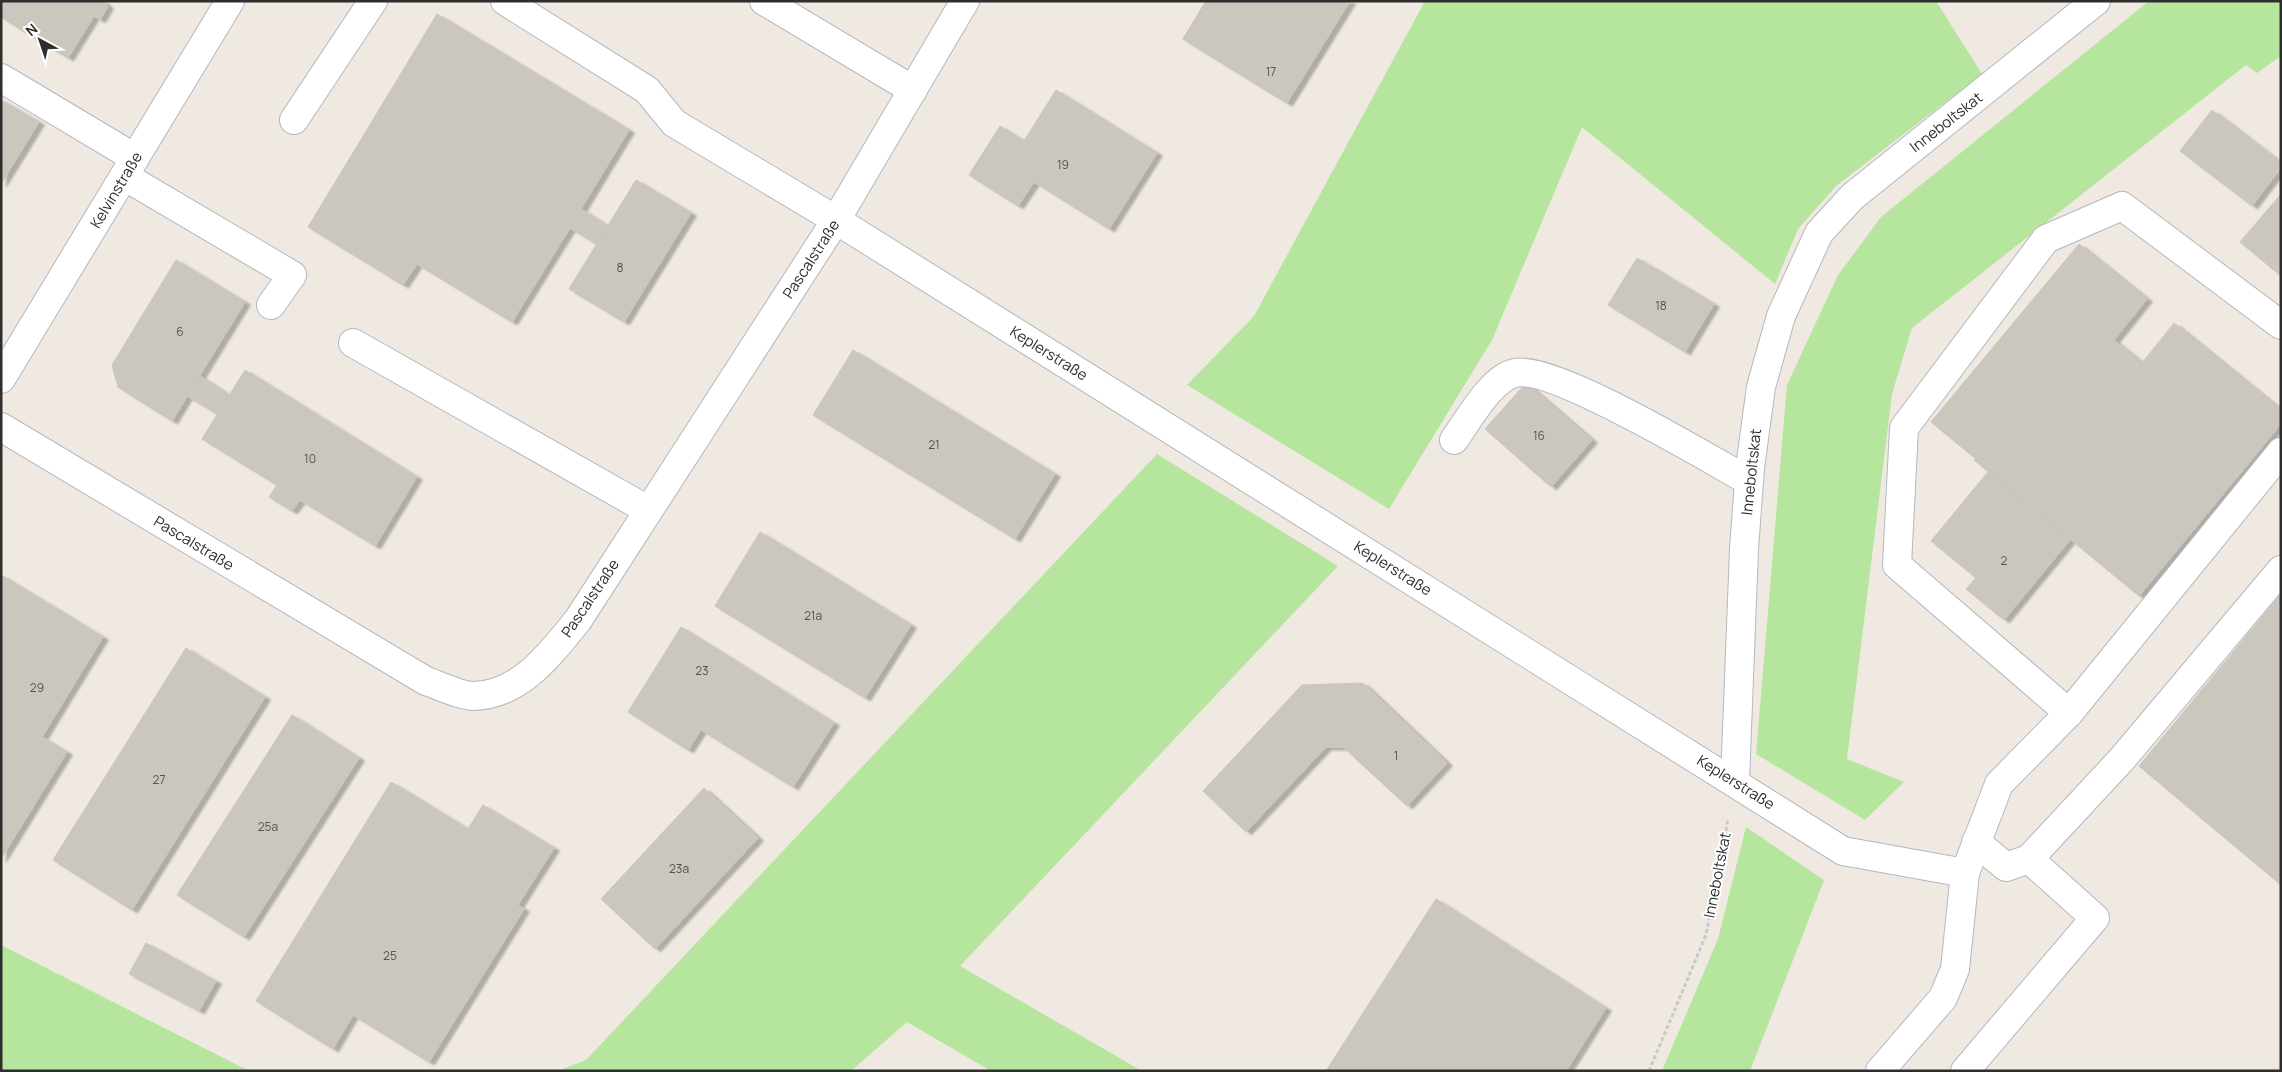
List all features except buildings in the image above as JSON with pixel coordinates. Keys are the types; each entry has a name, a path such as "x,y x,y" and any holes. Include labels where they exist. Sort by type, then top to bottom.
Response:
{"street":[{"name":"Kelvinstraße","path":"1,379 230,1"},
{"path":"294,120 373,1"},
{"name":"Keplerstraße","path":"505,1 648,90 674,123 836,220 1735,781 1843,851 1964,874"},
{"path":"764,1 914,90"},
{"name":"Pascalstraße","path":"1,427 426,681 472,696 508,690 544,662 578,620 836,220 965,1"},
{"name":"Inneboltskat","path":"1735,781 1744,549 1749,481 1761,388 1781,316 1819,233 1852,197 2096,1"},
{"path":"1,78 130,167 292,274 272,305"},
{"path":"2069,713 1897,565 1904,428 2046,239 2122,206 2281,325"},
{"path":"352,343 648,510"},
{"path":"1454,440 1498,381 1514,373 1528,372 1554,380 1602,400 1749,481"},
{"path":"1880,1071 1943,998 1955,969 1964,874 1999,784 2069,713 2281,452"},
{"path":"1976,842 2006,868 2028,859 2122,760 2281,570"},
{"path":"1966,1071 2095,918 2028,859"}],"path":[{"name":"Inneboltskat","path":"1649,1071 1706,935 1735,781"}],"green space":[{"path":"1425,1 1936,1 1982,74 1836,186 1798,229 1775,284 1582,127 1492,340 1389,509 1187,385 1254,316"},
{"path":"2149,1 2281,1 2281,56 2257,73 2246,65 1912,328 1892,394 1847,759 1904,782 1865,820 1756,754 1787,385 1838,275 1881,217"},
{"path":"1157,454 1338,566 960,966 1142,1071 991,1071 907,1022 851,1071 558,1071 586,1060"},
{"path":"1746,827 1824,880 1750,1071 1662,1071 1718,939"},
{"path":"1,945 249,1071 1,1071"}]}
